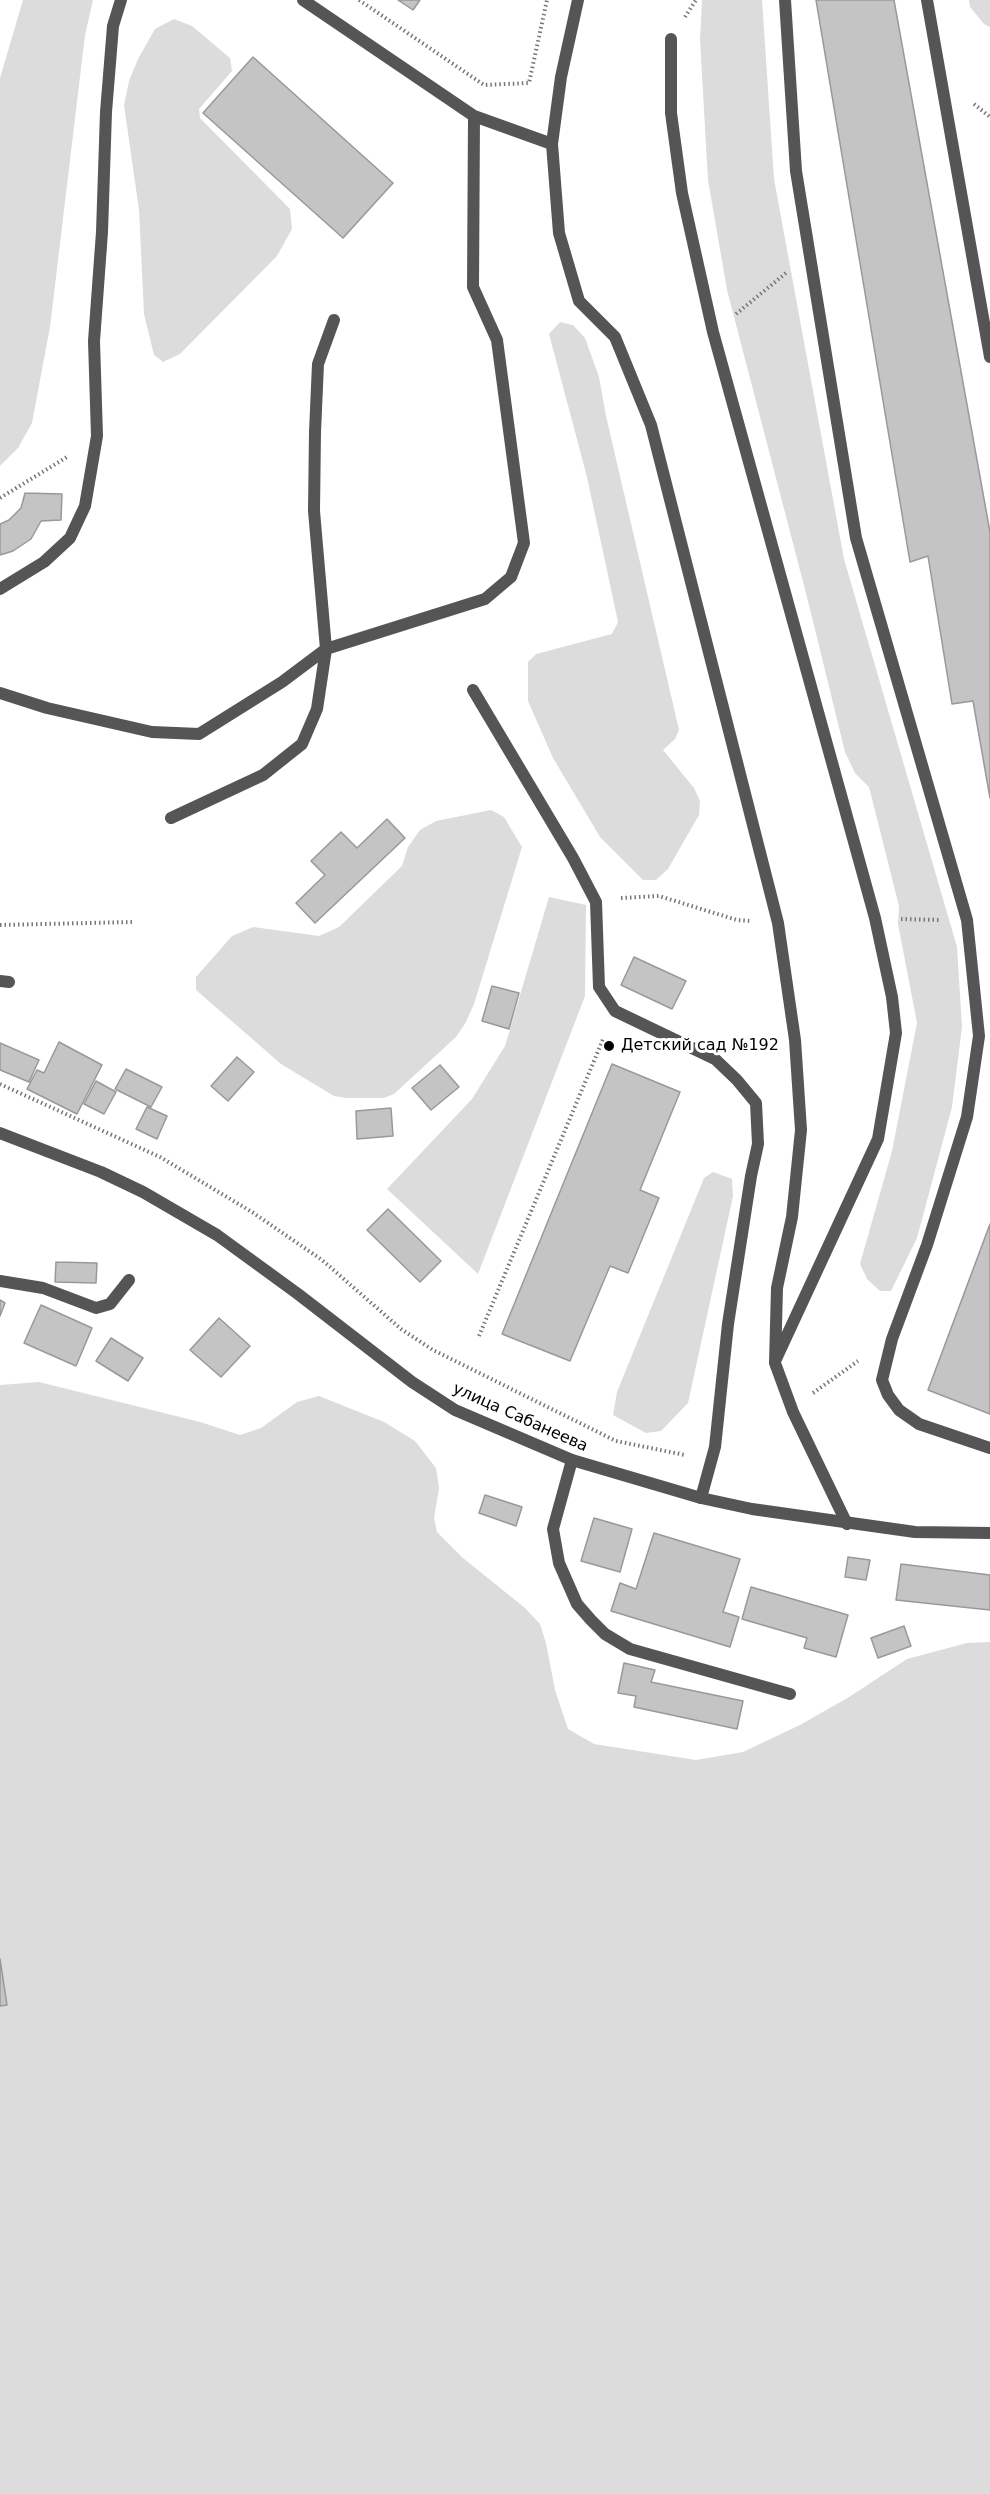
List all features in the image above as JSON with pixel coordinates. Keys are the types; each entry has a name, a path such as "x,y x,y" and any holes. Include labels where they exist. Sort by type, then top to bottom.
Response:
{"street":[{"path":"0,589 44,562 70,538 85,506 97,436 94,341 102,232 105,112 113,26 121,0"},
{"path":"303,0 474,116 552,144"},
{"path":"578,0 561,77 552,144 559,233 579,301 615,337 651,425 778,923 795,1040 801,1130 792,1217 777,1288 775,1363 794,1412 848,1524"},
{"path":"785,0 796,171 856,538 967,920 979,1036 968,1117 927,1245 892,1339 882,1380 888,1395 899,1410 919,1424 990,1448"},
{"path":"927,0 990,357"},
{"path":"670,39 671,113 682,193 713,332 875,918 892,997 896,1033 878,1139 775,1363"},
{"path":"0,693 47,708 152,732 199,734 282,682 326,649 485,599 511,577 524,543 497,340 472,287 474,116"},
{"path":"171,818 263,775 302,744 318,709 326,649 314,511 315,432 318,364 334,320"},
{"path":"473,690 573,858 596,902 599,987 615,1011 715,1059 738,1080 756,1103 758,1144 728,1324 712,1460 701,1498"},
{"name":"улица Сабанеева","path":"0,1133 91,1168 143,1192 217,1235 412,1382 456,1410 572,1460 701,1498 752,1509 915,1532 990,1533"},
{"path":"0,1281 43,1288 96,1308 110,1304 129,1280"},
{"path":"572,1460 559,1500 553,1529 560,1563 577,1604 591,1620 605,1634 630,1649 790,1694"}],"path":[{"path":"359,0 484,85 529,83 547,0"},
{"path":"713,332 810,254"},
{"path":"0,498 28,483 97,436"},
{"path":"596,902 605,898 659,896 737,920 778,923"},
{"path":"875,918 967,920"},
{"path":"0,925 132,922"},
{"path":"479,1336 615,1011"},
{"path":"0,1084 160,1157 252,1212 322,1260 400,1329 433,1350 616,1441 712,1460"},
{"path":"794,1412 819,1386 892,1339"}],"shaded area":[{"path":"23,0 93,0 85,35 50,327 32,423 18,448 0,466 0,78"},
{"path":"702,0 762,0 774,179 844,559 957,947 962,1027 952,1107 917,1238 891,1291 880,1291 867,1279 860,1264 892,1151 917,1023 898,924 899,906 869,787 855,773 845,752 727,290 708,180 700,39"},
{"path":"969,0 990,0 990,27 984,24 970,7"},
{"path":"174,19 192,26 230,58 232,71 199,109 200,118 290,209 292,229 277,256 180,354 163,362 154,355 144,314 139,210 124,105 129,81 155,29"},
{"path":"560,322 573,325 585,338 599,377 679,730 675,739 663,750 694,788 700,801 699,815 668,869 656,880 643,880 600,837 553,758 528,701 528,662 536,654 612,634 618,622 587,477 549,334"},
{"path":"491,810 504,817 522,847 474,1004 456,1037 394,1094 384,1098 334,1096 281,1064 196,990 196,977 232,936 253,927 319,936 339,927 402,866 408,847 420,830 436,821"},
{"path":"549,897 586,905 585,996 478,1274 387,1189 472,1099 505,1046"},
{"path":"713,1172 732,1179 733,1196 688,1403 661,1431 646,1433 613,1415 617,1392 704,1178"},
{"path":"39,1382 200,1422 240,1435 261,1428 297,1402 319,1396 384,1422 415,1441 436,1468 439,1488 434,1518 437,1532 463,1558 525,1608 540,1624 555,1690 568,1729 594,1744 696,1760 743,1752 800,1725 849,1697 907,1659 967,1643 990,1642 990,2494 0,2494 0,1385"}],"building":[{"path":"398,0 420,0 413,10"},
{"path":"816,0 894,0 990,532 990,798 973,701 952,704 928,556 910,562"},
{"path":"253,57 393,183 343,238 203,113"},
{"path":"25,493 62,494 61,520 41,521 31,539 13,551 0,555 0,524 9,520 21,508"},
{"path":"387,819 405,838 315,923 296,903 325,875 311,861 341,832 357,848"},
{"path":"634,957 686,981 672,1009 621,985"},
{"path":"492,986 519,993 509,1029 482,1021"},
{"path":"59,1042 102,1065 77,1114 27,1089 37,1070 44,1073"},
{"path":"0,1043 39,1060 29,1082 0,1070"},
{"path":"237,1057 254,1072 228,1101 211,1086"},
{"path":"612,1064 680,1092 640,1190 659,1198 628,1273 610,1266 570,1361 502,1334"},
{"path":"440,1065 459,1087 431,1110 412,1088"},
{"path":"126,1069 162,1087 151,1107 115,1089"},
{"path":"96,1081 116,1092 104,1114 84,1104"},
{"path":"147,1107 167,1116 157,1139 136,1129"},
{"path":"391,1108 393,1136 357,1139 356,1111"},
{"path":"388,1209 441,1261 420,1282 367,1230"},
{"path":"990,1224 990,1414 928,1390"},
{"path":"56,1262 97,1263 96,1283 55,1282"},
{"path":"0,1300 5,1303 0,1316"},
{"path":"41,1305 92,1328 76,1366 24,1343"},
{"path":"219,1318 250,1346 221,1377 190,1350"},
{"path":"111,1338 143,1358 128,1381 96,1361"},
{"path":"485,1495 522,1507 516,1526 479,1513"},
{"path":"594,1518 632,1529 620,1572 581,1561"},
{"path":"654,1533 740,1559 723,1612 739,1617 730,1647 611,1611 620,1583 636,1589"},
{"path":"848,1557 870,1560 866,1580 845,1577"},
{"path":"901,1564 990,1575 990,1610 896,1600"},
{"path":"751,1587 848,1615 836,1657 804,1648 807,1638 742,1619"},
{"path":"904,1626 911,1646 878,1658 871,1638"},
{"path":"624,1663 655,1670 651,1682 743,1701 737,1729 634,1707 636,1696 618,1693"},
{"path":"0,1959 7,2005 0,2006"}],"place":[{"name":"Детский сад №192","path":"609,1046"}]}
